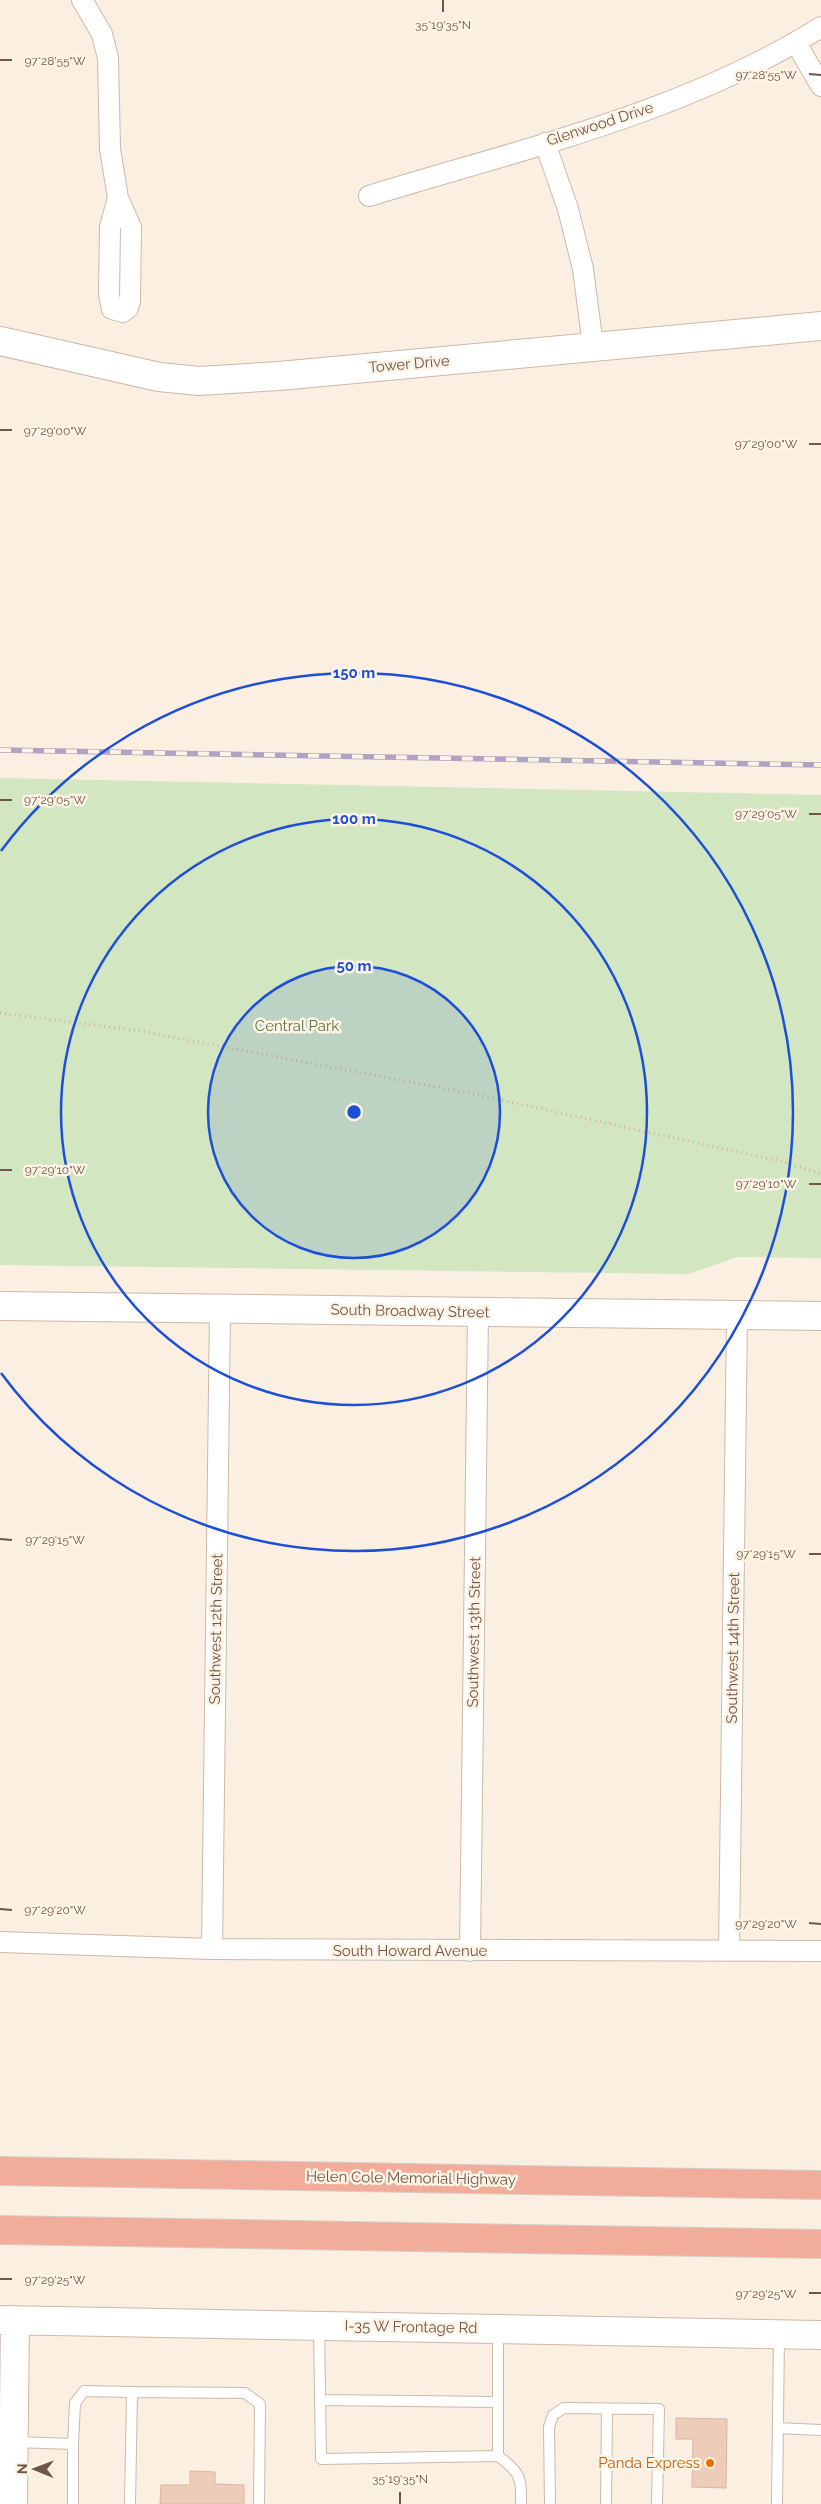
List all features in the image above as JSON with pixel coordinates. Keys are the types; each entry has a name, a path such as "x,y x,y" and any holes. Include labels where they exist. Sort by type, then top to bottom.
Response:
{"highway":[{"name":"Helen Cole Memorial Highway","path":"0,2171 821,2185"},
{"path":"0,2230 821,2244"}],"street":[{"path":"82,0 102,34 108,58 110,149 118,198"},
{"name":"Glenwood Drive","path":"369,196 546,142 682,96 747,68 821,27"},
{"path":"796,42 821,86"},
{"path":"546,142 568,209 583,269 593,346"},
{"name":"Tower Drive","path":"0,341 159,377 199,382 821,326"},
{"name":"South Broadway Street","path":"0,1306 821,1316"},
{"name":"Southwest 12th Street","path":"212,1949 220,1309"},
{"name":"Southwest 13th Street","path":"470,1951 478,1312"},
{"name":"Southwest 14th Street","path":"729,1951 737,1315"},
{"name":"South Howard Avenue","path":"0,1942 212,1949 821,1951"},
{"path":"7,2320 14,2442 13,2504"},
{"name":"I-35 W Frontage Rd","path":"7,2320 821,2335"}],"lane":[{"path":"319,2326 320,2459 498,2456 514,2468 522,2482 521,2504"},
{"path":"498,2329 498,2456"},
{"path":"777,2504 778,2334"},
{"path":"73,2504 74,2403 84,2391 245,2393 260,2404 259,2504"},
{"path":"130,2504 132,2392"},
{"path":"320,2400 498,2402"},
{"path":"550,2504 550,2427 553,2415 564,2408 659,2410 657,2504"},
{"path":"606,2504 607,2408"},
{"path":"778,2428 821,2430"},
{"path":"14,2442 74,2444"}],"path":[{"path":"0,1013 140,1031 470,1093 780,1161 821,1174"}],"green space":[{"name":"Central Park","path":"0,778 821,795 821,1258 737,1257 689,1274 0,1265"}],"building":[{"name":"Panda Express","path":"676,2418 727,2419 726,2488 692,2487 693,2439 676,2439"},
{"path":"190,2471 215,2472 215,2484 244,2485 244,2504 160,2504 161,2485 190,2485"}],"railway":[{"path":"0,750 821,765"}],"place":[{"name":"Panda Express","path":"710,2463"}]}
